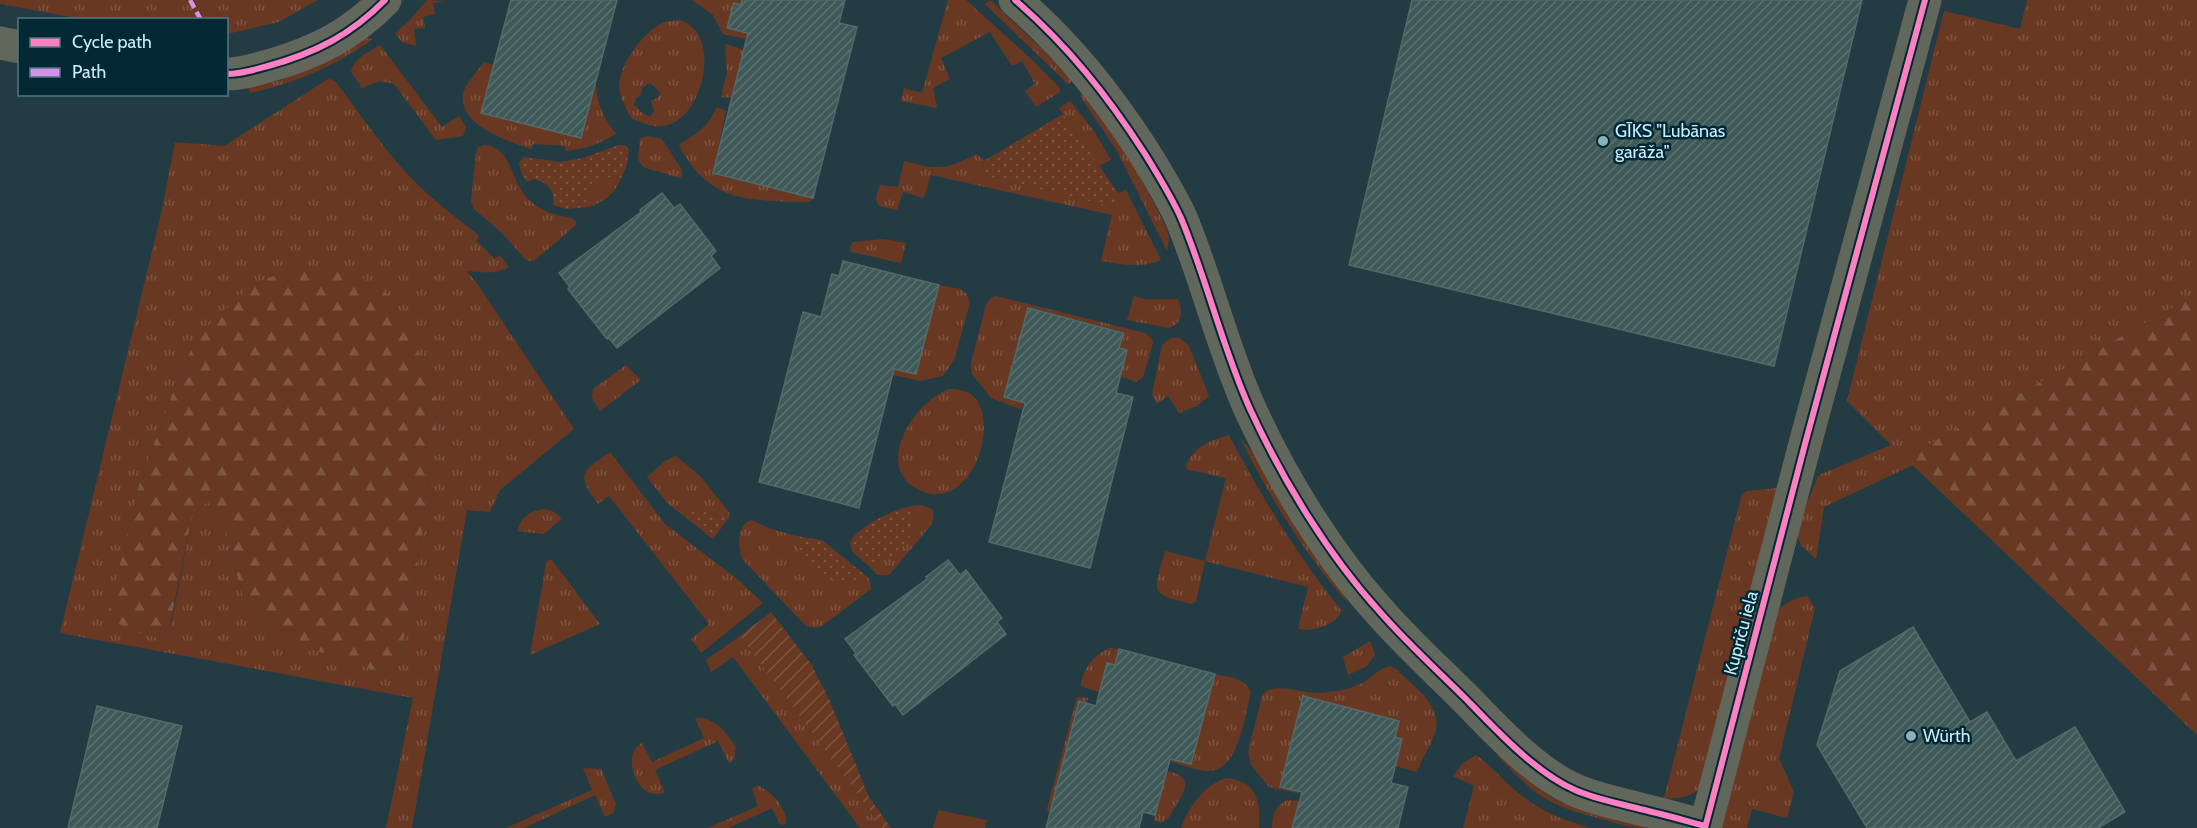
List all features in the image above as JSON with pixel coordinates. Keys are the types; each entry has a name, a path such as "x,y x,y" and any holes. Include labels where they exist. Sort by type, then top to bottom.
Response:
{"street":[{"path":"228,74 238,74 269,66 319,49 371,15 385,0"},
{"path":"1015,0 1093,79 1160,178 1180,216 1233,369 1284,478 1338,559 1379,612 1488,722 1548,775 1575,790 1602,800 1705,827"},
{"name":"Kupriču iela","path":"1705,827 1805,444 1925,0"},
{"path":"0,43 18,46"}],"green space":[{"path":"0,0 318,0 279,22 228,34 228,18 77,18 0,4"},
{"path":"427,0 444,1 433,3 435,14 423,17 425,28 414,29 416,46 402,42 395,33"},
{"path":"692,0 742,0 741,5 733,3 728,27 760,36 758,41 723,34 713,15"},
{"path":"948,0 966,0 1029,57 1060,88 1060,92 1036,107 1025,91 1035,84 1022,61 1012,66 990,32 941,58 950,79 933,88 937,108 901,101 904,88 922,93"},
{"path":"990,0 1073,81 1068,84 985,4"},
{"path":"2027,0 2197,0 2197,294 1906,458 1913,465 1824,507 1816,559 1801,545 1795,530 1819,475 1891,445 1847,401 1944,11 2020,29"},
{"path":"679,20 693,28 702,43 704,61 702,80 695,99 685,114 671,124 654,126 632,119 622,100 620,79 622,71 636,46 650,31 665,22","holes":["650,83 660,92 658,98 651,101 654,111 650,117 634,104 636,98 641,95 642,88"]},
{"path":"362,38 373,39 344,58 314,72 250,93 248,86 277,81 304,71"},
{"path":"725,44 744,50 731,98 721,97 727,72"},
{"path":"380,45 442,127 459,116 466,127 463,136 436,140 394,84 380,81 362,88 351,72 353,67 362,56"},
{"path":"484,62 494,65 482,113 581,138 594,89 587,84 596,86 602,112 616,134 604,141 566,151 565,146 533,144 531,149 498,137 468,115 464,105 464,90"},
{"path":"328,79 335,81 407,174 476,233 479,237 476,240 495,259 500,255 509,267 494,272 467,271 574,429 500,490 490,512 467,510 412,828 386,828 413,698 60,633 162,210 175,142 224,146","holes":["181,370 438,407 416,574 399,661 377,671 279,638 246,607 224,529 208,501 192,515 171,626 108,618 139,485"]},
{"path":"1084,92 1125,150 1156,207 1167,229 1169,240 1167,251 1117,151 1080,96"},
{"path":"1070,101 1094,131 1111,160 1099,166 1059,108"},
{"path":"717,107 726,111 713,173 813,198 810,202 751,199 719,189 704,179 691,165 679,145 706,124"},
{"path":"1063,114 1118,193 1114,207 983,175 984,161"},
{"path":"646,136 662,139 682,170 682,176 679,178 643,167 638,159 640,139"},
{"path":"484,145 500,151 506,158 523,193 529,200 544,210 576,221 575,226 534,261 524,258 502,233 474,209 471,201 476,153 478,147"},
{"path":"624,145 629,149 626,168 621,178 599,179 594,182 587,191 588,207 567,209 553,205 550,188 535,179 527,182 521,172 519,163 524,157 560,162 583,158"},
{"path":"977,154 984,161 983,175 1114,207 1118,193 1126,190 1161,260 1139,265 1101,261 1112,215 931,175 924,198 903,192 897,210 878,204 876,197 880,185 898,187 904,161 942,167"},
{"path":"608,176 621,178 616,188 604,200 588,207 586,195 589,186"},
{"path":"883,239 906,243 901,263 851,252 850,247 853,242"},
{"path":"299,267 352,271 390,296 417,346 438,407 416,574 399,661 377,671 279,638 246,607 224,529 208,501 192,515 167,640 135,632 107,618 139,485 181,370 201,332 254,283"},
{"path":"939,285 960,289 967,294 970,303 954,360 943,376 920,381 893,375 894,369 916,374"},
{"path":"2197,294 2197,735 1905,458"},
{"path":"996,296 1145,333 1153,343 1143,377 1136,382 1120,376 1119,348 1122,332 1028,308 1004,397 1024,402 1021,409 991,398 972,374 971,363 986,305 991,298"},
{"path":"1134,296 1145,299 1178,299 1181,317 1174,326 1169,328 1127,320"},
{"path":"1171,338 1180,338 1189,346 1209,396 1197,406 1179,413 1168,396 1157,404 1152,394 1162,345"},
{"path":"626,365 641,380 600,411 592,398 593,389"},
{"path":"949,389 966,391 974,397 982,411 984,428 975,465 964,480 951,491 935,494 917,489 904,478 899,465 899,450 904,434 923,406"},
{"path":"1229,435 1281,526 1310,570 1342,611 1334,621 1323,627 1310,630 1298,629 1308,587 1205,561 1226,478 1186,469 1196,450 1209,442"},
{"path":"1240,438 1254,454 1345,595 1347,602 1316,564 1288,523"},
{"path":"610,452 665,524 736,578 763,603 701,653 691,639 709,624 609,496 598,504 586,486 584,479 588,469"},
{"path":"676,456 700,476 729,512 723,517 693,509 684,516 667,503 647,477 665,461"},
{"path":"1778,488 1703,786 1685,796 1664,798 1742,494 1747,491"},
{"path":"921,505 932,509 934,515 932,524 889,575 877,575 872,569 903,544 913,526 912,506"},
{"path":"912,506 913,530 911,535 882,563 872,569 852,551 850,542 869,524 887,514"},
{"path":"543,509 551,510 562,518 544,534 517,531 526,516"},
{"path":"693,509 723,517 729,512 730,516 713,539 684,516"},
{"path":"752,520 768,528 796,536 800,554 847,582 865,575 870,580 871,589 822,626 816,628 806,626 743,560 740,550 741,531 747,522"},
{"path":"796,536 822,540 865,575 852,581 841,582 821,573 803,559"},
{"path":"1165,551 1205,561 1196,602 1192,604 1167,597 1158,589 1158,575"},
{"path":"552,560 600,624 530,655 546,563"},
{"path":"1807,596 1815,608 1779,759 1794,792 1787,818 1752,809 1747,828 1720,828 1772,616 1788,603"},
{"path":"771,612 811,664 829,699 869,797 891,828 883,828 740,636"},
{"path":"740,636 883,828 860,828 733,657 711,672 706,660"},
{"path":"1370,641 1375,655 1367,666 1348,675 1343,657"},
{"path":"1110,648 1119,649 1115,665 1107,663 1100,692 1083,687 1082,679 1087,667 1095,658"},
{"path":"1390,666 1425,697 1435,714 1437,723 1435,733 1417,772 1395,766 1402,739 1395,737 1399,721 1303,696 1290,747 1301,792 1269,787 1251,765 1248,752 1262,696 1266,691 1280,688 1313,693 1338,691 1361,684 1380,670"},
{"path":"1215,674 1241,681 1249,687 1251,692 1243,727 1234,752 1219,769 1209,771 1171,762 1171,759 1191,764"},
{"path":"1077,697 1088,698 1087,703 1079,702 1065,754 1079,772 1062,768 1050,813 1047,809"},
{"path":"695,718 709,720 723,730 736,746 734,760 729,763 718,741 655,770 665,793 653,794 646,791 637,781 632,767 636,747 642,743 652,762 704,738"},
{"path":"1496,754 1510,762 1541,790 1558,800 1596,813 1648,824 1646,828 1623,825 1567,809 1541,796"},
{"path":"1476,755 1537,807 1589,828 1463,828 1474,786 1453,776 1462,764"},
{"path":"583,768 601,769 616,804 613,813 605,817 595,795 524,828 506,828 592,790"},
{"path":"1167,771 1184,779 1185,788 1170,816 1161,823 1154,820"},
{"path":"1226,778 1244,783 1254,794 1259,809 1259,828 1181,828 1198,798 1210,786"},
{"path":"757,786 773,795 778,801 785,813 786,824 779,823 772,808 728,828 708,828 758,806 752,789"},
{"path":"1287,800 1299,801 1299,810 1292,828 1272,828 1275,812"},
{"path":"938,810 987,820 985,828 933,828"}],"building":[{"path":"511,0 617,0 581,138 481,113"},
{"path":"742,0 845,0 839,23 857,27 813,198 713,173 748,33 727,28 734,3 741,5"},
{"name":"GĪKS \"Lubānas garāža\"","path":"1412,0 1862,0 1774,366 1349,265"},
{"path":"662,193 674,208 680,204 716,251 711,256 720,268 617,348 609,338 607,339 568,289 570,287 559,273 641,212 640,210"},
{"path":"843,261 939,285 916,374 894,369 859,508 759,482 803,312 821,317 832,274 839,276"},
{"path":"1028,308 1123,333 1119,348 1127,350 1116,393 1133,397 1090,568 989,542 1025,403 1004,397"},
{"path":"948,560 960,575 966,570 1002,618 997,622 1006,634 903,715 895,704 893,706 854,655 856,653 845,639 927,579 926,577"},
{"name":"Würth","path":"1913,627 1970,722 1987,712 2016,761 2075,727 2125,812 2098,828 1867,828 1817,745 1840,671"},
{"path":"1119,649 1215,674 1191,764 1170,759 1155,815 1143,812 1139,828 1046,828 1079,701 1096,706 1107,663 1115,665"},
{"path":"1303,696 1399,721 1395,737 1402,739 1391,783 1408,787 1398,828 1292,828 1302,792 1280,787"},
{"path":"97,706 182,726 157,828 68,828"}],"marked path":[{"path":"190,0 200,18"}],"cycle path":[{"path":"228,74 258,69 317,49 359,23 385,0"},
{"path":"1015,0 1086,72 1145,154 1181,218 1240,386 1276,462 1324,541 1361,590 1401,635 1491,725 1532,762 1560,783 1590,796 1705,826"},
{"path":"1705,828 1805,444 1925,0"}],"place":[{"name":"GĪKS \"Lubānas garāža\"","path":"1603,141"},
{"name":"Würth","path":"1911,736"}]}
